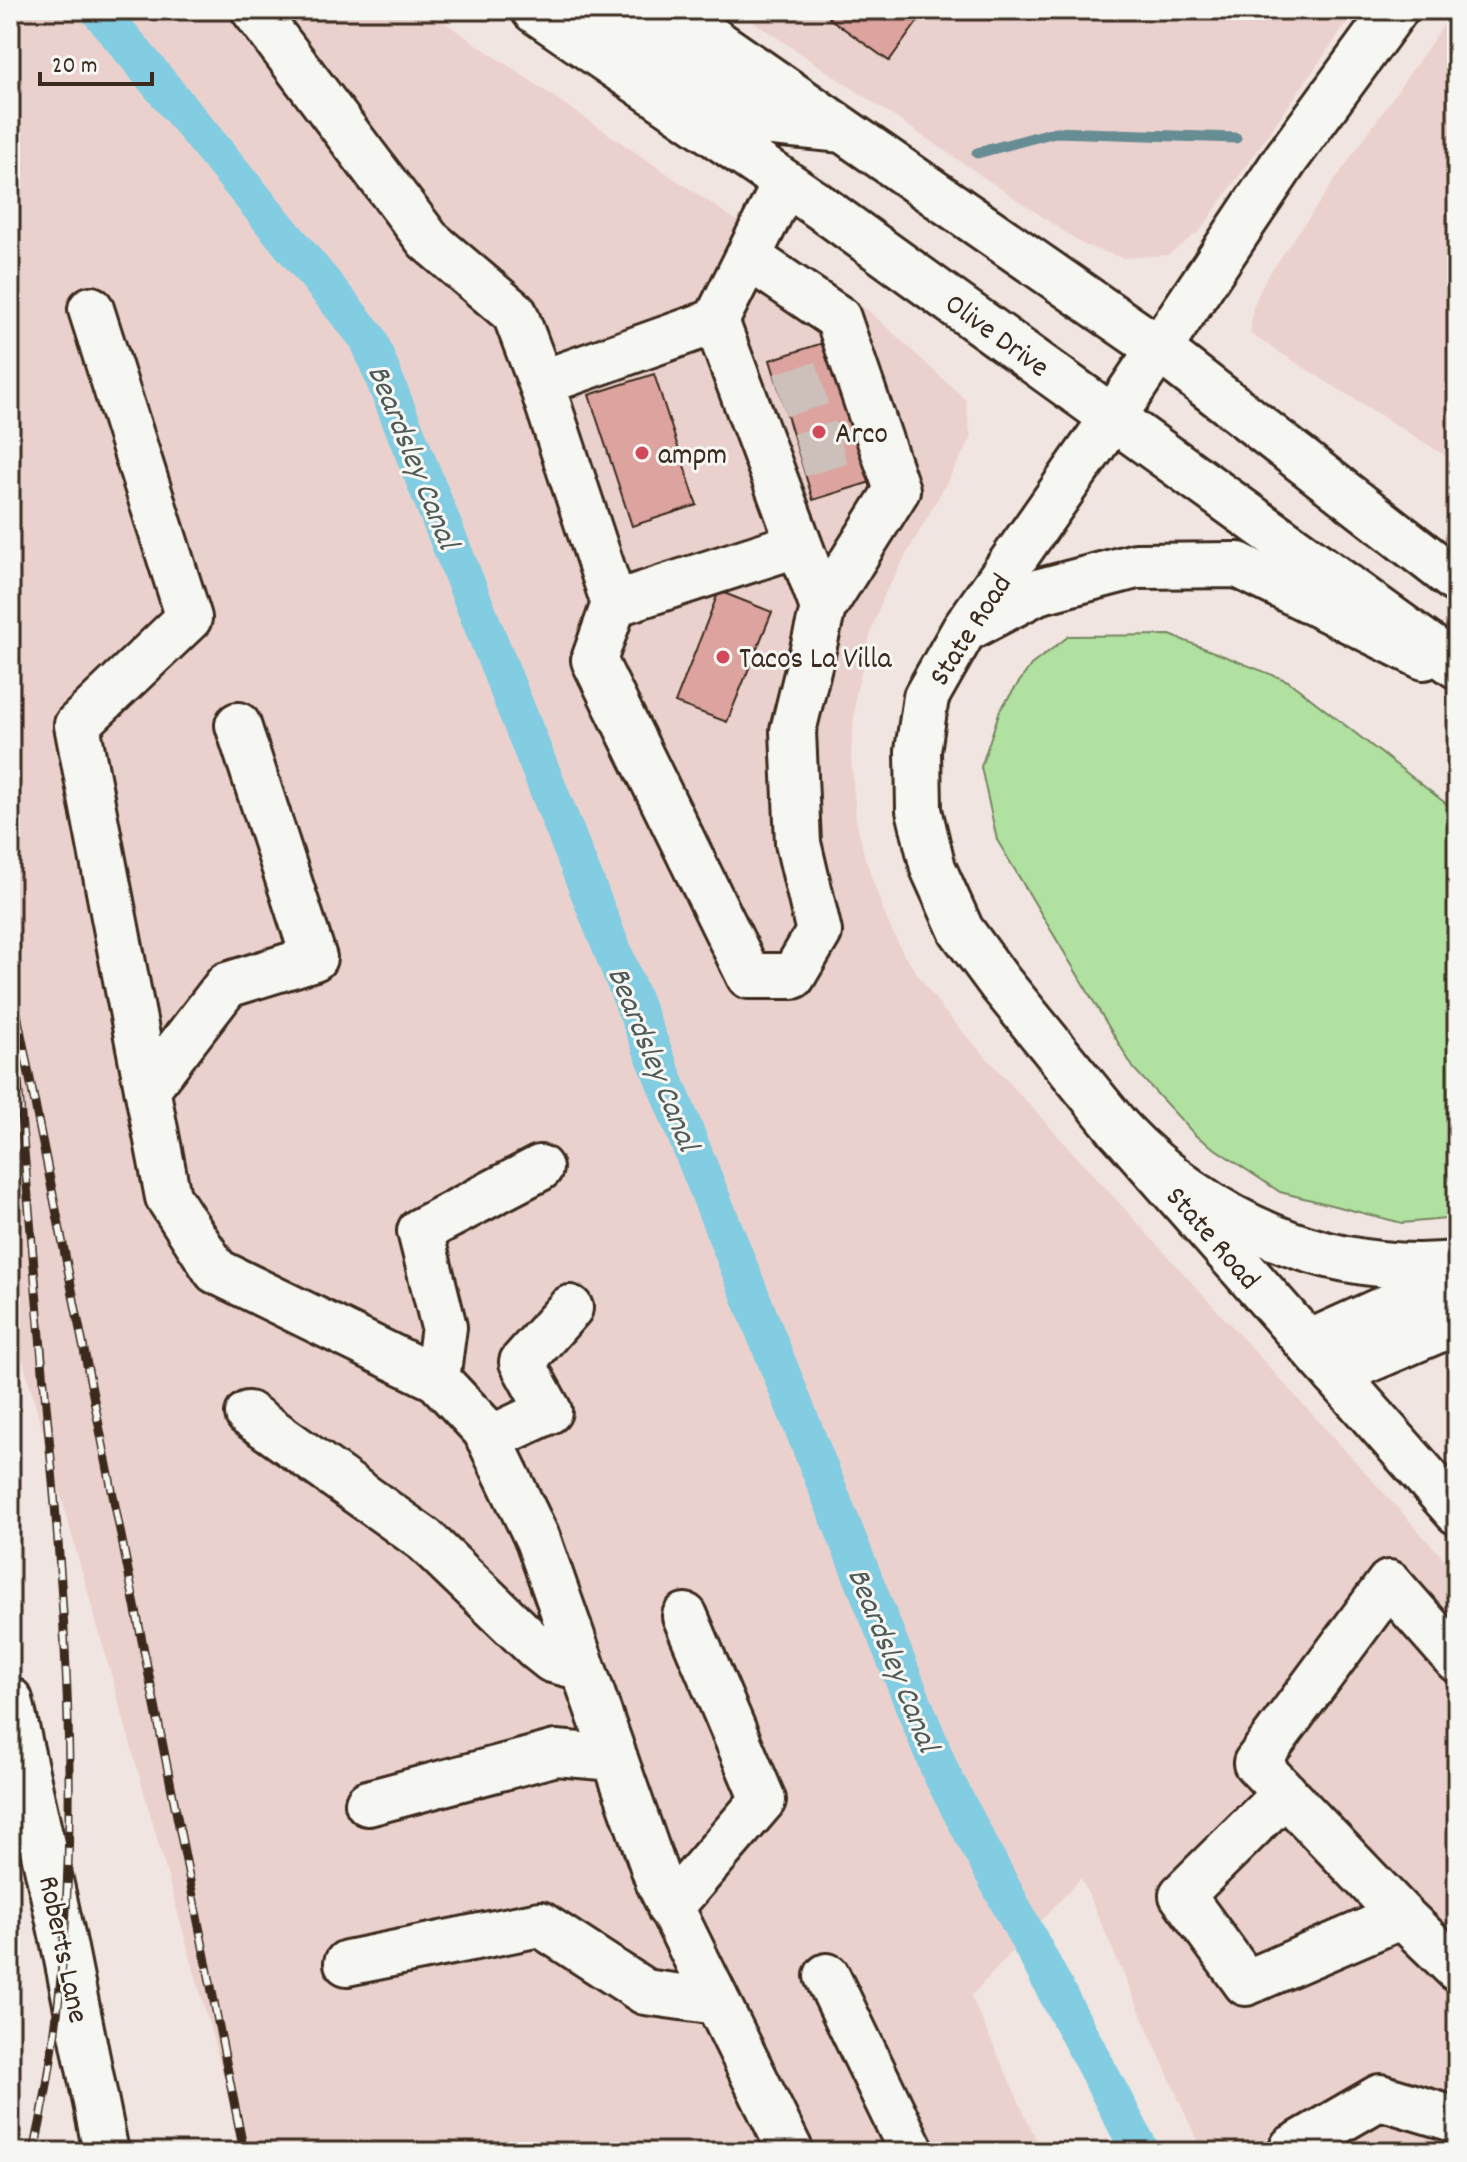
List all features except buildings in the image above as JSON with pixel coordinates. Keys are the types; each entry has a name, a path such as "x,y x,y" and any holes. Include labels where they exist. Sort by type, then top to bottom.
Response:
{"main road":[{"path":"254,10 428,240 515,314 614,604 594,660 749,976 793,976 819,932 798,843 793,731 823,608 897,490 869,435 850,375 838,318 748,257"},
{"name":"Olive Drive","path":"534,10 1026,354 1457,666"},
{"path":"607,10 773,123 845,130"},
{"path":"670,10 1159,349 1457,581"},
{"name":"State Road","path":"1395,10 1286,159 1112,419 964,630 926,697 918,751 919,810 933,868 961,930 1000,983 1119,1129 1457,1512"},
{"path":"541,383 716,321 785,183"},
{"path":"91,309 189,618 77,725 168,1197 216,1271 437,1379 485,1430 538,1540 658,1881 788,2152"},
{"path":"716,321 764,399 784,459 799,544 823,608"},
{"path":"614,604 799,544"},
{"path":"964,630 1037,592 1136,566 1238,565 1457,674"},
{"path":"147,1089 227,985 314,958 238,725"},
{"path":"1119,1129 1149,1160 1193,1195 1248,1227 1308,1250 1371,1263 1457,1264"},
{"path":"437,1379 444,1327 420,1231 540,1168"},
{"path":"1322,1358 1457,1276"},
{"path":"489,1439 549,1411 522,1362 570,1308"},
{"path":"1322,1358 1457,1322"},
{"path":"248,1414 425,1540 552,1660 583,1668"},
{"path":"1453,1956 1402,1916 1256,1763 1389,1583 1457,1660"},
{"path":"670,1908 763,1800 685,1616"},
{"name":"Roberts Lane","path":"10,1700 16,1752 106,2152"},
{"path":"368,1803 556,1753 615,1758"},
{"path":"1285,1793 1182,1895 1246,1983 1402,1916"},
{"path":"347,1963 540,1924 645,1992 717,2002"},
{"path":"827,1976 912,2152"},
{"path":"1292,2148 1380,2097 1457,2120"}],"shaded area":[{"path":"10,10 426,10 868,310 966,400 971,439 885,593 871,632 856,693 851,755 856,818 865,858 886,918 904,955 943,1010 1457,1573 1457,2152 1202,2152 1081,1878 971,1996 1042,2152 245,2152 10,1315"},
{"path":"736,10 1356,10 1200,231 1168,255 1122,258 1084,245"},
{"path":"1454,10 1457,10 1457,463 1250,334 1253,307 1265,280"}],"green space":[{"path":"1170,635 1288,681 1457,812 1457,1218 1402,1223 1280,1192 1196,1136 1134,1069 997,840 981,767 1000,710 1031,665 1069,636"}],"waterway":[{"name":"Beardsley Canal","path":"99,10 368,338 941,1773 1141,2152"},
{"path":"977,153 1055,132 1236,138"}],"tunnel":[{"path":"780,395 843,377"},
{"path":"799,455 860,437"}],"railway":[{"path":"10,979 244,2152"},
{"path":"16,1058 60,1575 69,1768 63,1961 51,2057 34,2152"}],"place":[{"name":"Arco","path":"819,432"},
{"name":"ampm","path":"642,453"},
{"name":"Tacos La Villa","path":"723,657"}]}
